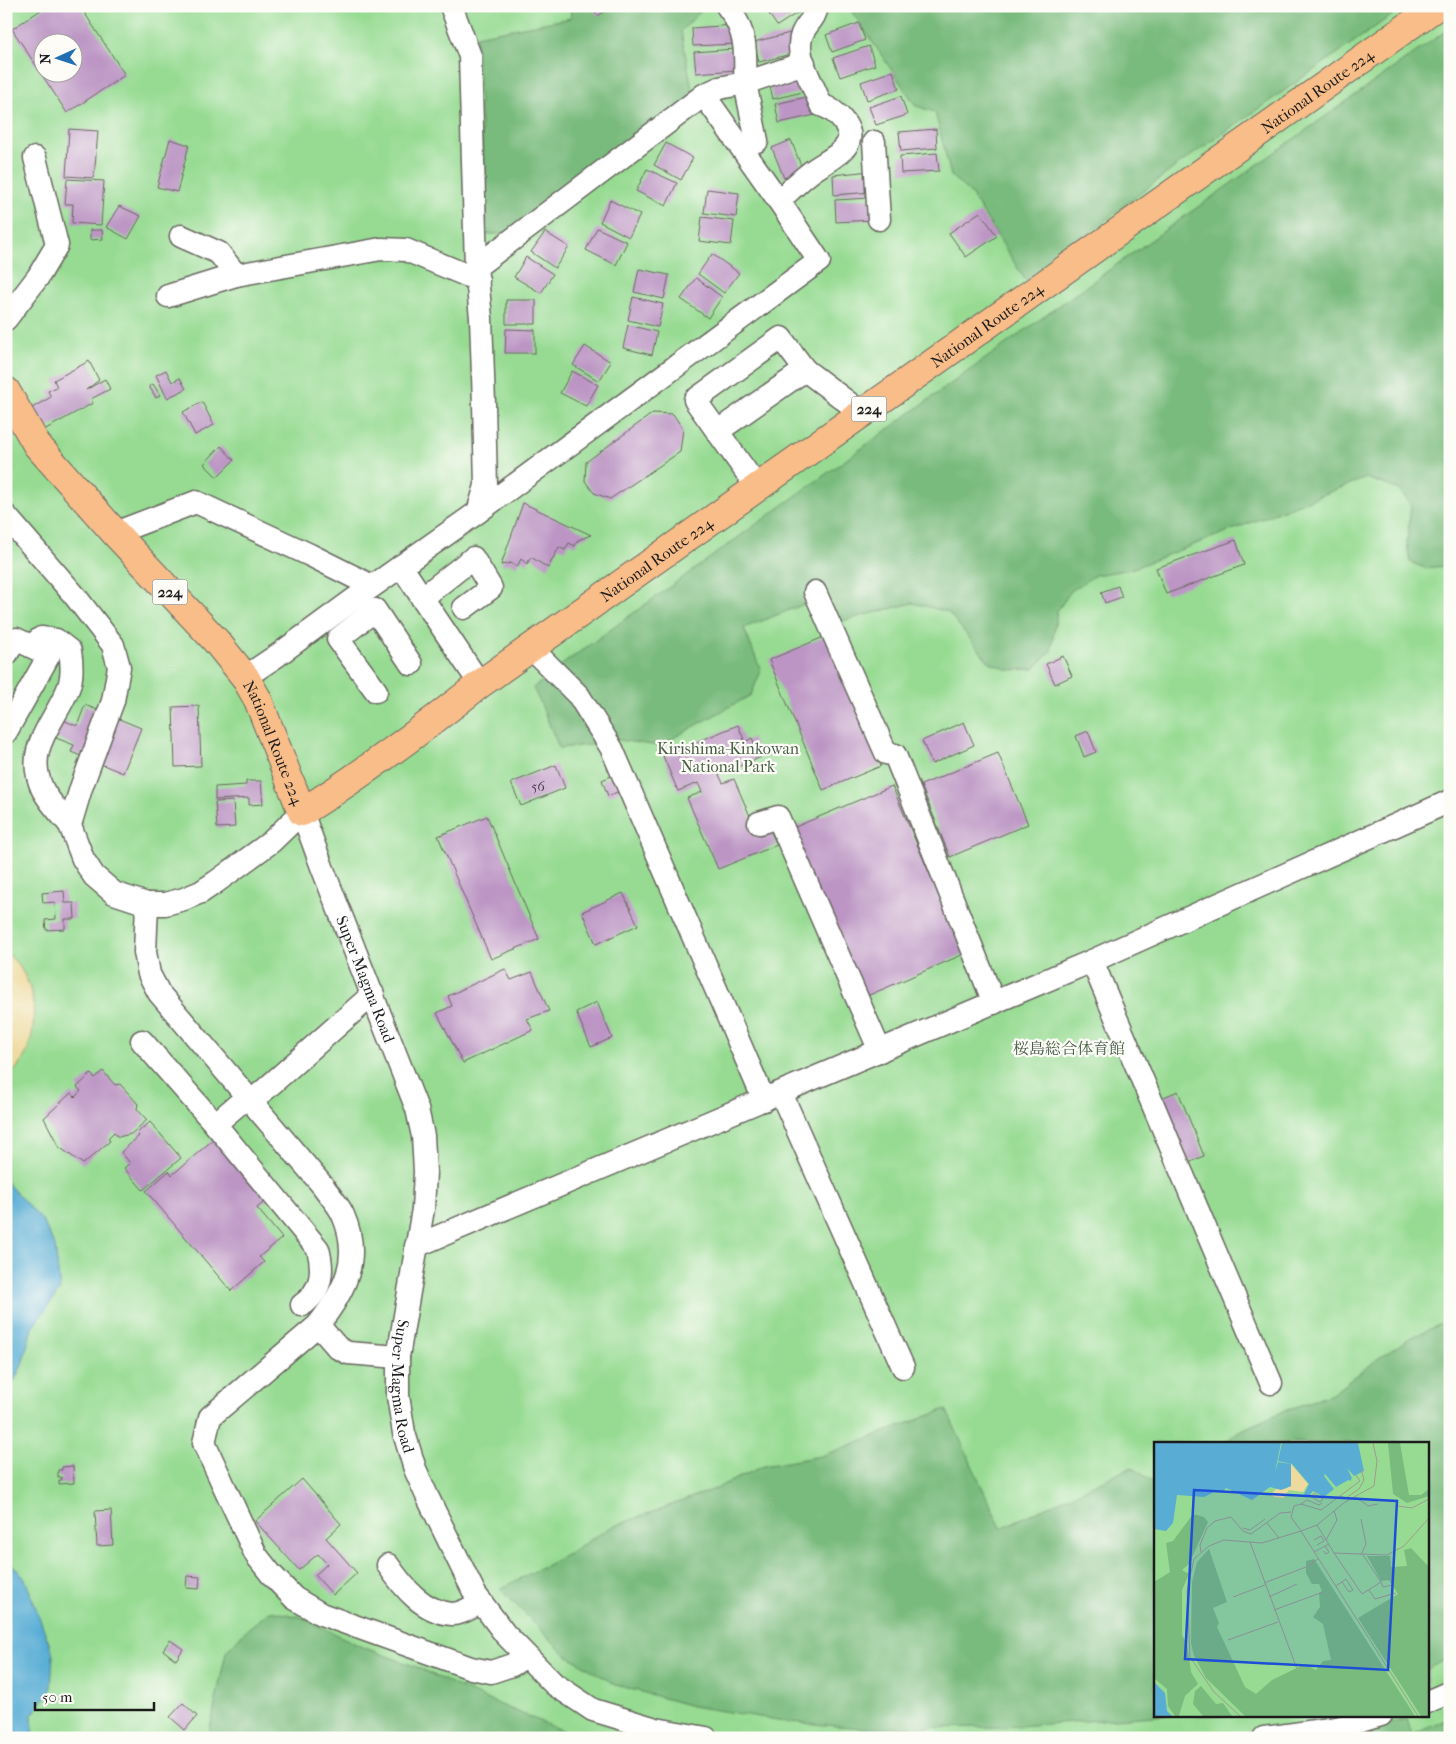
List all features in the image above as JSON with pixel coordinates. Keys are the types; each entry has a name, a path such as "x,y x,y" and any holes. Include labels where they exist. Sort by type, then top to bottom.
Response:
{"highway":[{"name":"National Route 224","path":"6,391 37,445 114,533 216,641 245,677 258,700 302,812 341,788 406,743 480,684 1437,6"}],"street":[{"path":"451,6 470,56 477,274 482,327 486,486 478,512"},
{"path":"727,6 738,22 744,40 747,57 745,83 757,141"},
{"path":"779,201 813,170 844,149 848,142 846,125 838,115 821,105 800,50 802,33 815,16 817,6"},
{"path":"477,274 704,95 719,88 745,83 804,63"},
{"path":"245,677 478,512 819,261 704,95"},
{"path":"844,149 874,146 879,219"},
{"path":"6,319 37,261 57,245 35,158"},
{"path":"181,236 219,253 236,275"},
{"path":"168,296 236,275 381,248 406,250 477,274"},
{"path":"757,488 695,400 781,338 804,370 862,413"},
{"path":"718,431 804,370"},
{"path":"114,533 196,502 372,586"},
{"path":"6,516 75,596 113,645 119,667 112,701 70,825"},
{"path":"422,598 473,558 491,588 464,608"},
{"path":"401,566 480,684"},
{"path":"815,592 886,753 895,755 994,1003"},
{"path":"376,691 338,639 375,610 411,664"},
{"path":"31,646 41,638 56,640 70,651 72,667 69,688 38,746 35,767 42,790 70,825 82,859 94,876 114,893 146,904 165,904 201,892 271,842 302,812"},
{"path":"6,655 16,639 49,655 6,732"},
{"path":"531,648 579,696 612,749 772,1097 903,1367"},
{"path":"416,1246 1092,961 1450,802"},
{"name":"Super Magma Road","path":"302,812 417,1109 423,1136 425,1172 423,1209 398,1357 398,1396 404,1433 415,1469 475,1594 505,1634 554,1684 593,1710 656,1729 706,1738"},
{"path":"759,823 778,817 880,1051"},
{"path":"146,904 145,952 149,974 159,993 323,1186 343,1213 350,1238 350,1266 344,1286 332,1307 318,1325 210,1418 204,1443 256,1554 271,1574 294,1598 321,1614 471,1668 491,1672 512,1665 526,1656"},
{"path":"1092,961 1271,1384"},
{"path":"215,1124 249,1100 373,994"},
{"path":"142,1041 215,1124 318,1249 322,1274 318,1288 311,1299 302,1305"},
{"path":"318,1325 338,1348 348,1352 398,1357"},
{"path":"388,1565 402,1586 417,1599 438,1610 453,1614 467,1610 481,1602"},
{"path":"1428,1702 1450,1692"},
{"path":"1264,1738 1337,1728 1378,1716"}],"green space":[{"name":"Kirishima-Kinkowan National Park","path":"6,6 1450,6 1450,1738 6,1738"},
{"path":"570,6 706,6 681,31 694,99 503,234 487,234 476,36 571,18"},
{"path":"848,6 1405,6 1175,167 1026,281 971,194 951,176 935,112 916,106"},
{"path":"1450,28 1450,572 1446,566 1425,568 1410,562 1407,543 1411,506 1400,490 1366,478 1131,569 1095,575 1071,591 1057,611 1051,651 1034,669 1009,670 989,662 948,612 913,603 826,625 812,601 744,628 761,671 751,695 659,746 612,739 601,744 559,748 533,688 563,664 1071,297"},
{"path":"1450,1320 1450,1657 1428,1668 1428,1442 1225,1442 1239,1431 1284,1411 1332,1394 1378,1359 1410,1338"},
{"path":"946,1409 1001,1528 1132,1467 1154,1482 1154,1716 1005,1727 862,1728 790,1722 692,1706 616,1685 565,1654 500,1589 570,1553 609,1528 712,1490 764,1466 821,1456"},
{"path":"270,1611 301,1617 362,1647 414,1666 472,1693 580,1738 208,1738 226,1652 245,1631"},
{"path":"1450,1718 1450,1738 1335,1738 1407,1719 1412,1735"}],"sand":[{"path":"6,953 16,962 24,974 29,986 34,1014 33,1028 26,1054 10,1077 6,1078"}],"water":[{"path":"6,1182 42,1220 55,1246 60,1290 32,1328 22,1365 9,1391 6,1392"},
{"path":"6,1557 25,1579 53,1654 51,1690 32,1715 33,1738 6,1738"}],"building":[{"path":"47,6 80,6 125,75 67,113 47,82 82,82 82,32 32,32 32,60 12,29"},
{"path":"591,6 612,6 598,16"},
{"path":"768,6 808,6 777,26 765,8"},
{"path":"859,23 865,40 832,52 826,35"},
{"path":"734,25 735,44 693,46 692,28"},
{"path":"790,33 795,53 759,62 754,42"},
{"path":"869,46 875,65 840,77 833,58"},
{"path":"735,49 736,70 696,73 694,52"},
{"path":"893,71 899,89 867,100 861,82"},
{"path":"803,74 807,91 773,99 769,82"},
{"path":"811,96 815,115 779,123 775,104"},
{"path":"901,96 907,115 876,125 869,107"},
{"path":"69,129 98,131 94,178 66,176"},
{"path":"936,129 937,148 901,151 899,132"},
{"path":"170,139 189,145 177,192 157,187"},
{"path":"791,140 803,171 784,178 772,148"},
{"path":"666,143 693,158 681,180 654,165"},
{"path":"937,153 939,171 901,173 900,156"},
{"path":"647,169 677,183 666,206 636,191"},
{"path":"870,171 872,192 834,195 833,175"},
{"path":"67,179 104,181 101,225 72,223 73,204 65,204"},
{"path":"707,189 739,193 736,217 704,213"},
{"path":"871,198 872,220 836,222 835,200"},
{"path":"610,200 640,215 629,237 600,222"},
{"path":"119,206 141,216 128,239 106,227"},
{"path":"980,212 997,236 966,257 949,233"},
{"path":"702,217 734,221 731,245 699,241"},
{"path":"597,228 627,242 616,265 586,250"},
{"path":"90,230 102,230 103,239 90,240"},
{"path":"545,232 569,247 555,268 531,252"},
{"path":"712,254 739,273 724,293 698,274"},
{"path":"526,257 553,274 541,293 514,277"},
{"path":"639,269 669,275 664,299 634,292"},
{"path":"696,278 722,297 708,318 681,299"},
{"path":"633,297 663,304 658,327 628,320"},
{"path":"506,300 536,300 536,324 506,324"},
{"path":"628,325 657,332 652,355 623,348"},
{"path":"506,329 535,330 535,353 505,353"},
{"path":"585,346 611,362 599,381 573,365"},
{"path":"89,361 99,380 86,390 105,379 110,389 91,399 93,403 42,431 30,409 51,397 48,391 57,387 54,380"},
{"path":"166,370 172,382 180,378 186,389 167,398 156,375"},
{"path":"572,371 598,385 586,406 560,393"},
{"path":"153,384 160,395 156,398 149,386"},
{"path":"202,402 214,425 195,435 183,412"},
{"path":"653,413 673,414 683,429 680,452 610,499 594,493 585,481 586,462"},
{"path":"221,446 234,460 217,477 204,464"},
{"path":"523,503 591,535 578,540 575,546 569,543 565,550 559,547 548,568 531,557 527,564 521,559 517,567 511,563 501,565"},
{"path":"1236,540 1244,565 1166,594 1156,568"},
{"path":"1118,586 1122,597 1105,603 1101,592"},
{"path":"826,636 881,766 823,790 769,660"},
{"path":"1063,656 1072,676 1055,684 1046,664"},
{"path":"85,705 141,728 123,773 71,752 74,745 56,738 63,720 77,726"},
{"path":"199,706 201,766 175,767 173,707"},
{"path":"964,722 974,745 932,764 922,741"},
{"path":"738,725 745,742 752,738 761,757 719,775 723,783 734,779 756,830 768,826 777,845 718,869 687,798 702,792 698,783 678,791 663,756"},
{"path":"1088,731 1096,752 1084,757 1076,736"},
{"path":"998,753 1028,824 950,857 921,785"},
{"path":"556,765 565,788 521,806 511,783"},
{"path":"616,774 622,790 608,796 602,780"},
{"path":"246,781 261,781 263,804 249,805 249,798 215,800 215,787 246,785"},
{"path":"892,786 964,954 860,999 788,830"},
{"path":"233,801 235,827 217,828 215,802"},
{"path":"487,816 539,939 491,959 438,836"},
{"path":"64,891 65,903 74,903 75,919 65,919 65,929 46,930 45,920 56,919 55,902 43,903 42,893"},
{"path":"623,893 638,925 596,944 582,912"},
{"path":"505,969 511,980 532,972 549,1011 527,1019 533,1030 463,1063 437,1013 452,1006 448,996"},
{"path":"597,1002 612,1038 591,1047 576,1012"},
{"path":"103,1071 115,1085 120,1084 138,1104 137,1109 147,1120 131,1134 118,1137 114,1132 108,1138 110,1141 83,1164 59,1147 44,1118 71,1093 75,1097 81,1091 77,1087 91,1074 95,1078"},
{"path":"1178,1091 1204,1156 1186,1163 1159,1099"},
{"path":"150,1122 181,1158 143,1190 124,1168 130,1163 121,1152 139,1136 137,1133"},
{"path":"215,1138 268,1199 257,1208 282,1238 259,1257 264,1262 231,1291 146,1191 169,1171 172,1175"},
{"path":"73,1466 74,1483 59,1484 59,1480 62,1480 61,1477 58,1477 58,1470 62,1470 62,1467"},
{"path":"302,1479 341,1524 326,1538 357,1573 333,1595 315,1575 327,1564 318,1554 299,1570 255,1521"},
{"path":"111,1510 113,1545 97,1546 95,1511"},
{"path":"187,1576 200,1577 199,1589 186,1588"},
{"path":"170,1640 183,1649 176,1660 163,1650"},
{"path":"183,1703 197,1716 185,1730 170,1717"}],"park label":[{"name":"桜島総合体育館","path":"1069,1048"}]}
